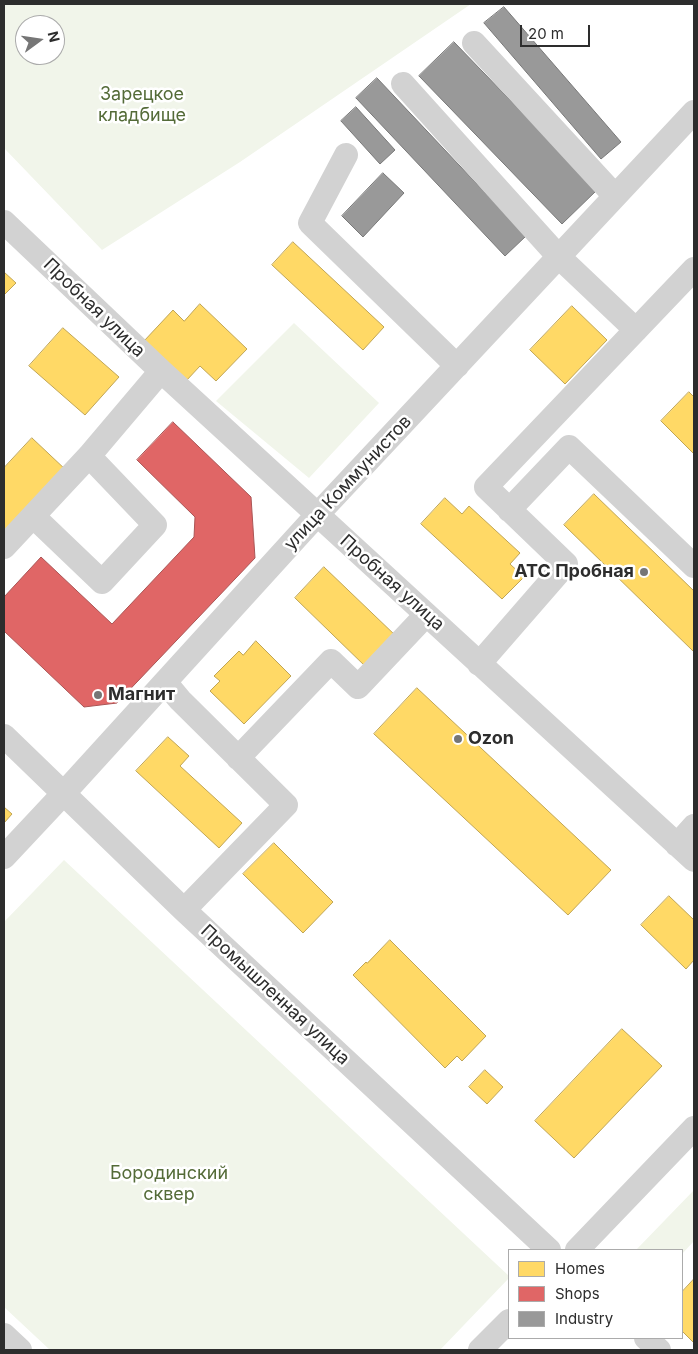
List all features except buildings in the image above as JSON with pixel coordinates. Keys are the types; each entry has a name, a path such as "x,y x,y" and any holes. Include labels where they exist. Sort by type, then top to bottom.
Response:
{"street":[{"path":"474,43 615,196"},
{"path":"403,84 559,257 636,330"},
{"name":"улица Коммунистов","path":"4,857 64,794 317,515 694,112"},
{"path":"346,155 310,224 457,366"},
{"name":"Пробная улица","path":"4,222 161,371 686,852"},
{"path":"480,664 566,564 486,487 694,269"},
{"path":"4,547 89,456 161,371"},
{"path":"510,510 569,447 694,566"},
{"path":"33,516 102,582 155,525 89,456"},
{"path":"238,758 330,661 358,687 426,615"},
{"path":"165,682 180,700 286,804 184,910"},
{"name":"Промышленная улица","path":"4,736 184,910 548,1249"},
{"path":"686,852 694,826"},
{"path":"578,1249 694,1128"},
{"path":"480,1350 508,1322"},
{"path":"4,1335 20,1350"},
{"path":"647,1339 659,1350"}],"green space":[{"name":"Зарецкое кладбище","path":"4,4 471,4 240,162 102,250 4,148"},
{"path":"294,323 379,403 309,478 216,401"},
{"name":"Бородинский сквер","path":"64,860 508,1275 508,1279 440,1350 50,1350 4,1307 4,922"},
{"path":"694,1190 694,1241 683,1253 683,1249 637,1249"}],"place":[{"name":"АТС Пробная","path":"644,572"},
{"name":"Магнит","path":"98,695"},
{"name":"Ozon","path":"458,739"}]}
